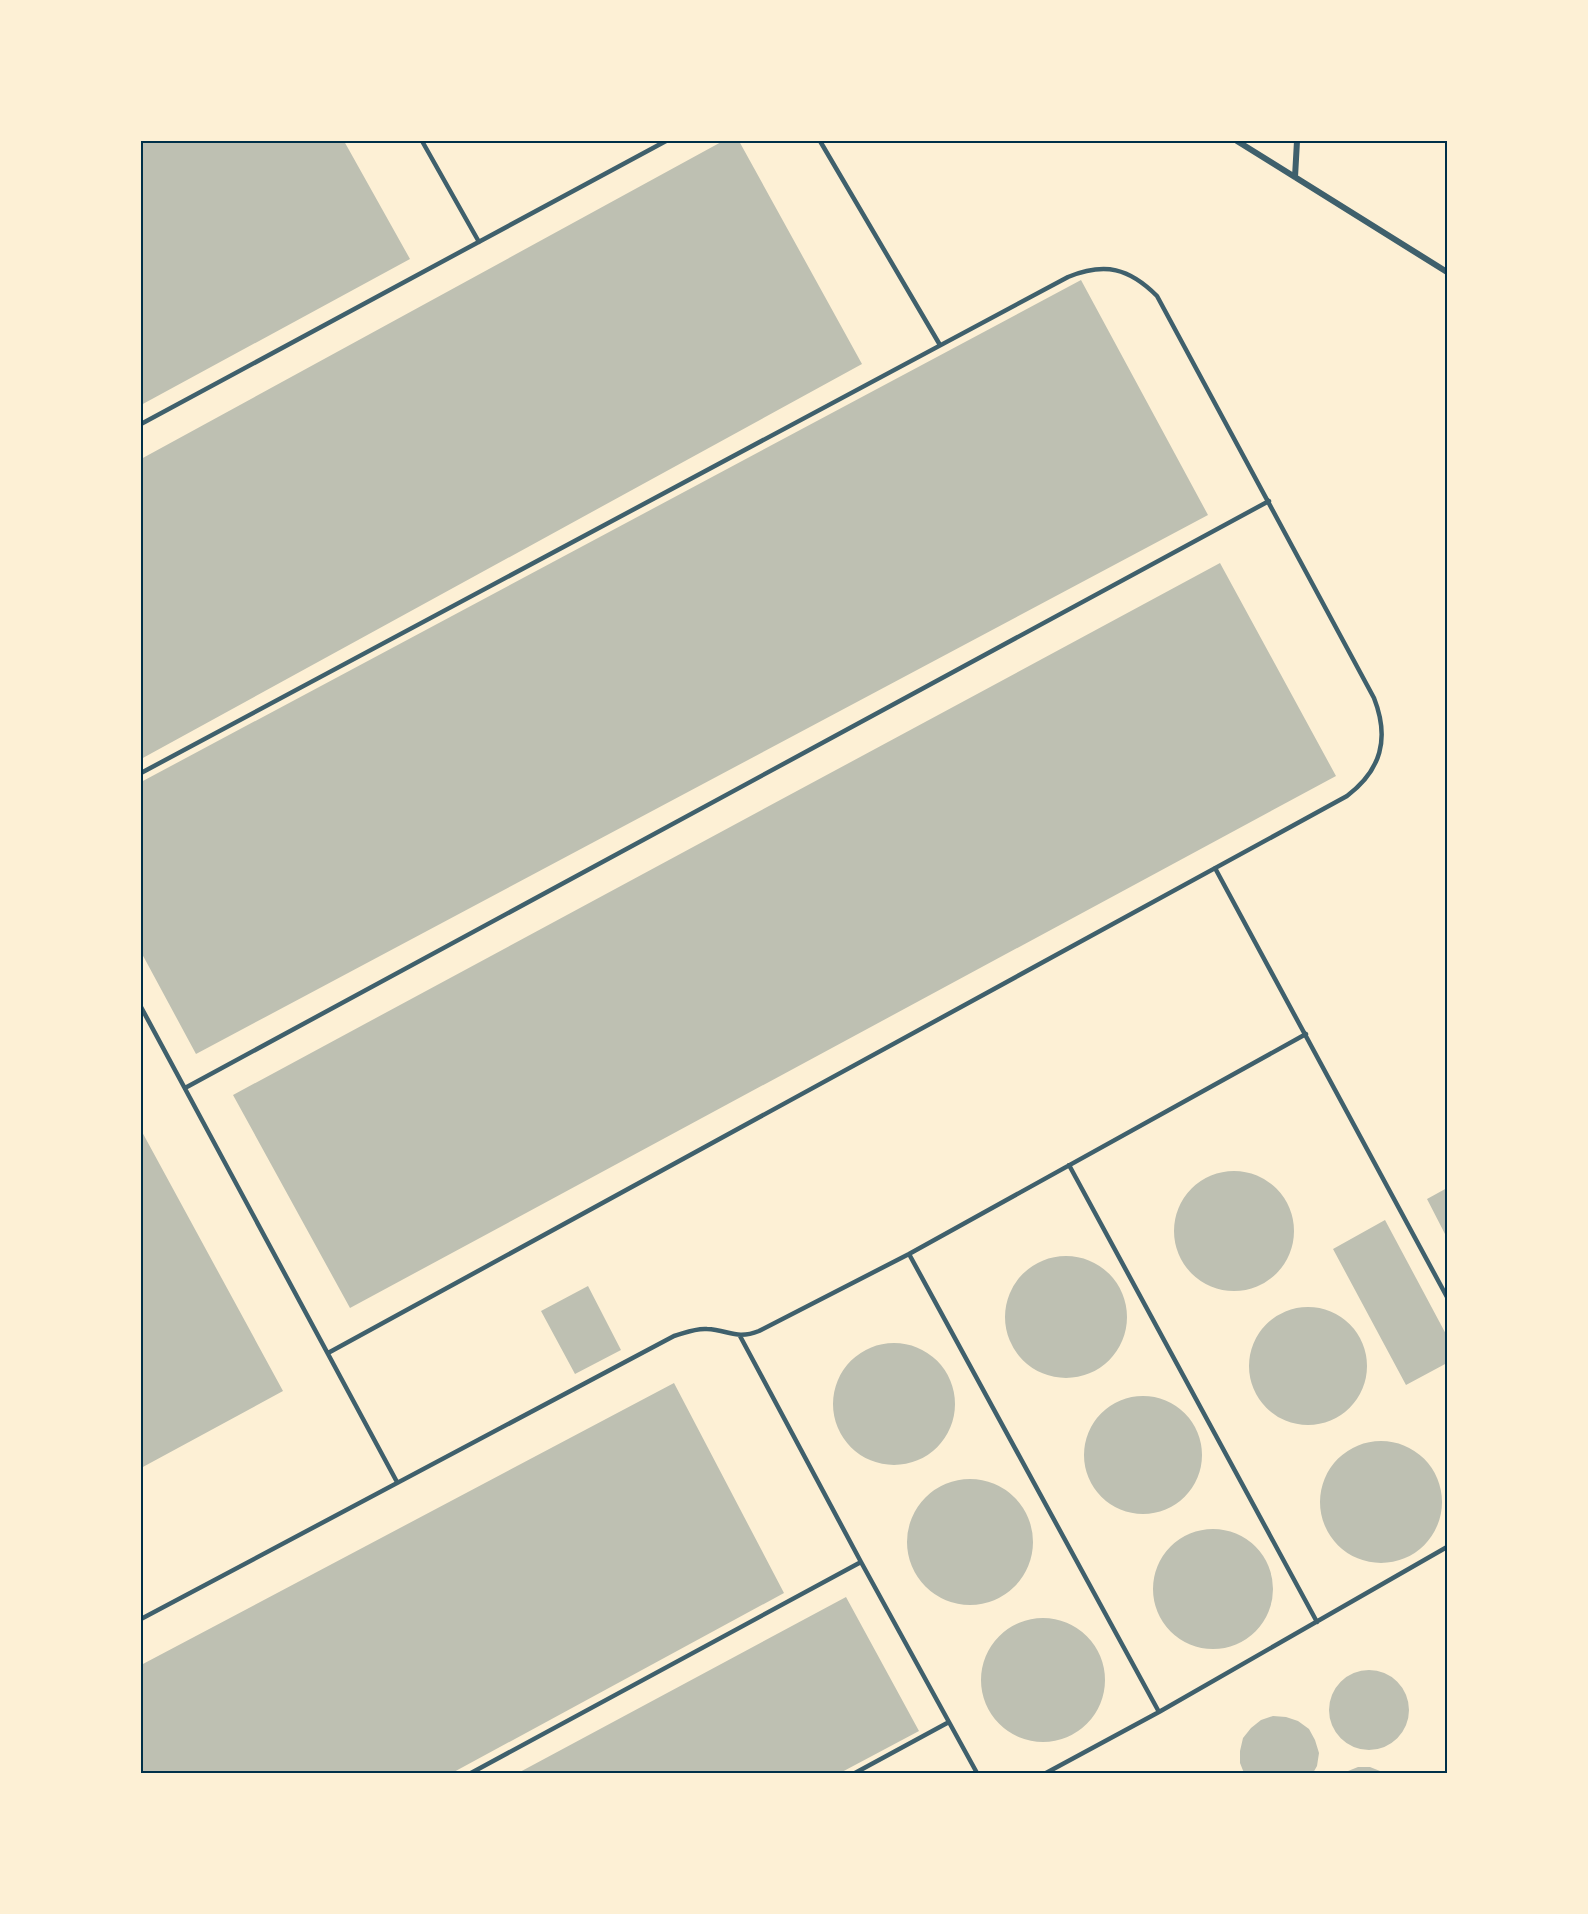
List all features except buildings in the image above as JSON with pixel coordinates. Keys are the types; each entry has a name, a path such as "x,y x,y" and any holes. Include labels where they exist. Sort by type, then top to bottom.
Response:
{"street":[{"path":"1238,141 1447,272"},
{"path":"1295,177 1297,141"}],"lane":[{"path":"422,141 479,242"},
{"path":"141,424 666,141"},
{"path":"820,141 940,345"},
{"path":"141,773 940,345 1077,274 1086,270 1106,269 1125,272 1143,282 1157,296 1269,501 1380,713 1382,745 1370,774 1347,796 328,1353"},
{"path":"185,1088 1269,501"},
{"path":"1215,868 1447,1297"},
{"path":"141,1007 398,1482"},
{"path":"141,1619 674,1336 694,1330 708,1329 740,1336 759,1331 909,1254 1306,1034"},
{"path":"1069,1165 1317,1622"},
{"path":"909,1254 1160,1713"},
{"path":"740,1336 977,1773"},
{"path":"1046,1773 1160,1713 1447,1547"},
{"path":"471,1773 861,1562"},
{"path":"855,1773 949,1722"}]}
